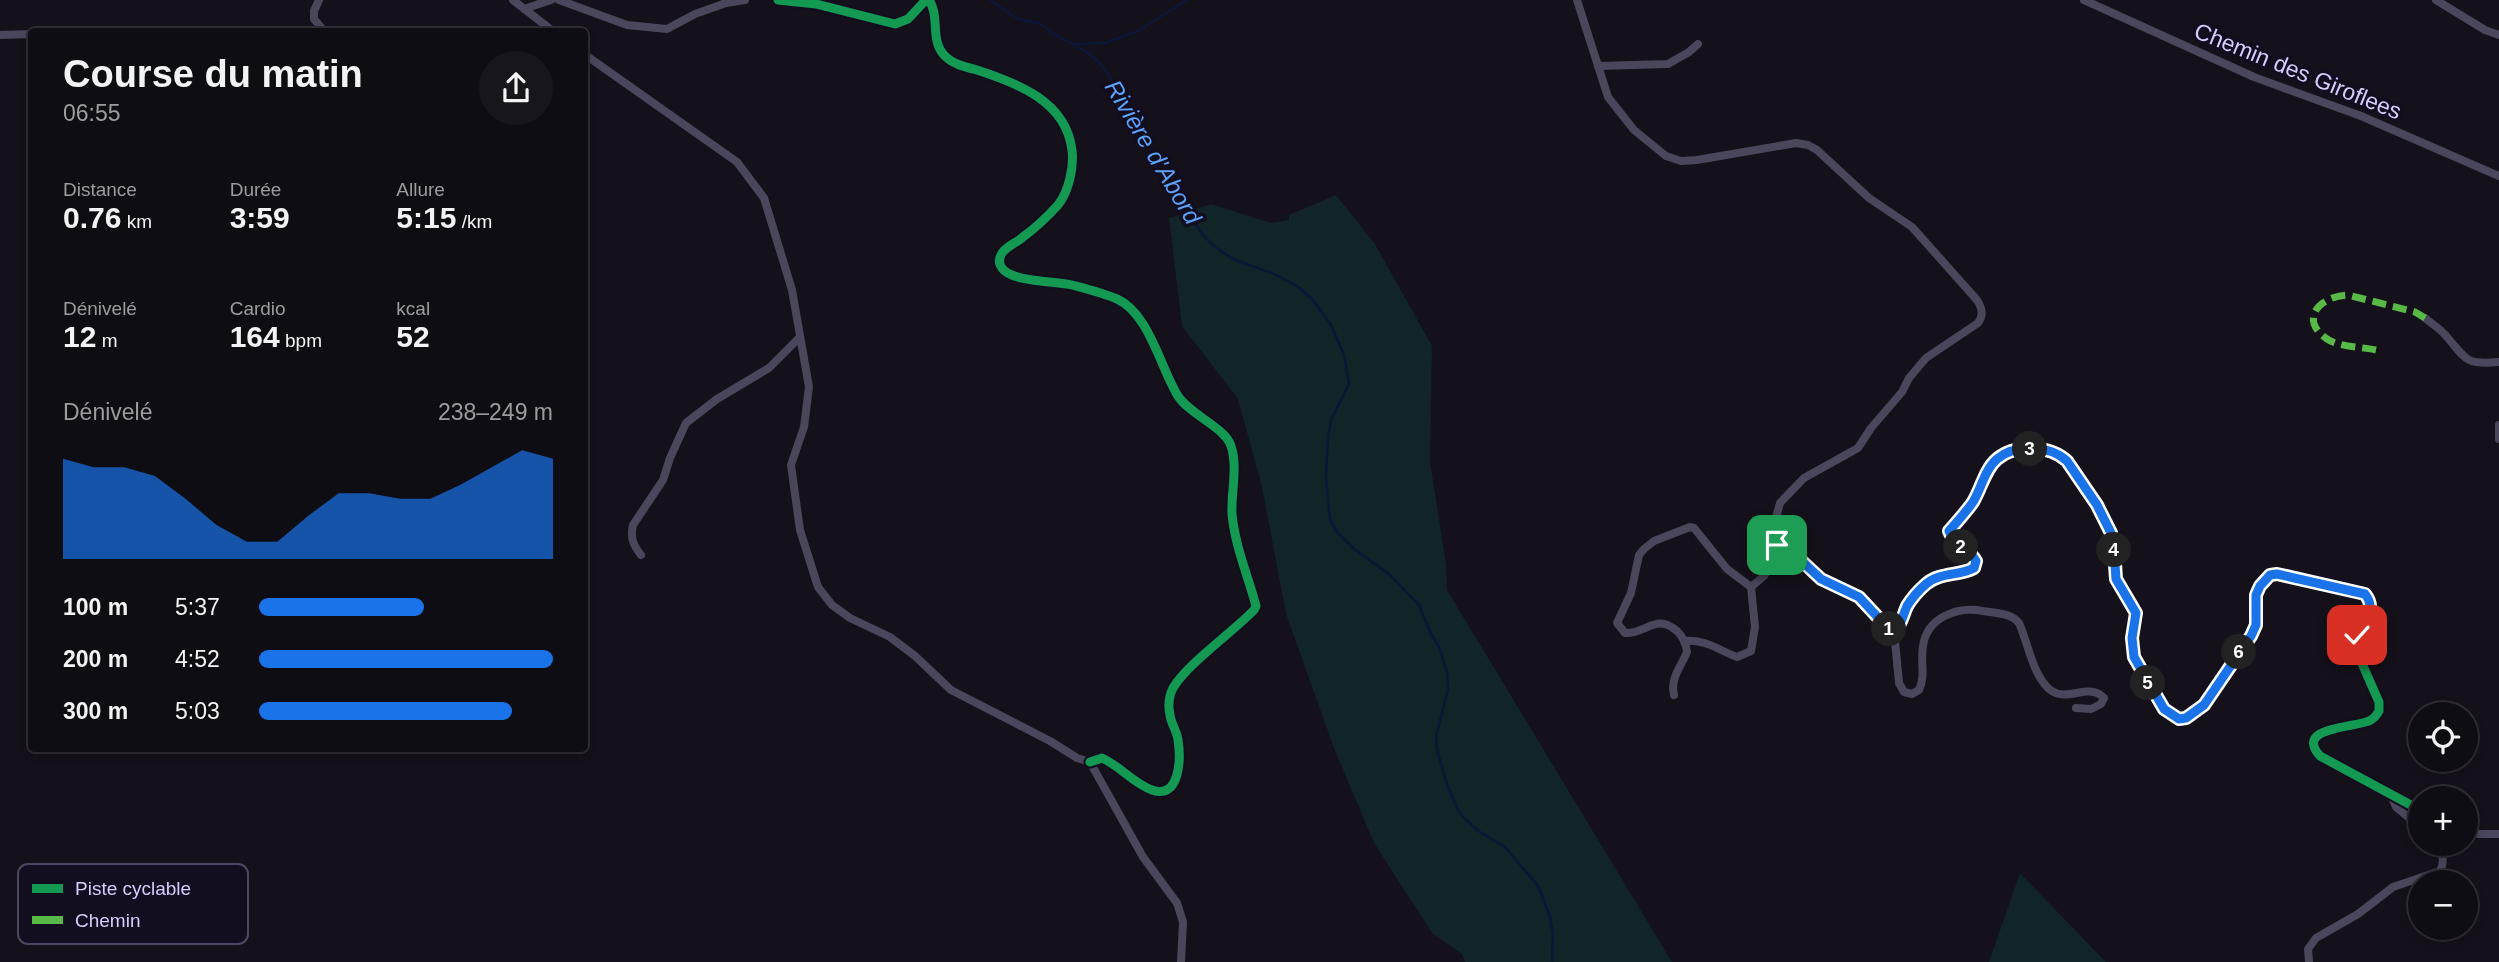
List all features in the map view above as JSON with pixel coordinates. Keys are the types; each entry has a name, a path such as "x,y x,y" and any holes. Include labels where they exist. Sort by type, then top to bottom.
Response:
{"street":[{"path":"319,0 314,19 322,28"},
{"path":"513,0 549,28"},
{"path":"524,9 551,0"},
{"path":"559,0 626,25 667,29 726,3 745,0"},
{"path":"588,57 737,162 764,198 792,290 809,387 804,428 791,465 800,530 818,587 832,605 850,618 890,637 951,690 1050,741 1077,758 1090,762 1102,758 1143,786 1164,792 1172,787 1177,778 1179,756 1178,737 1170,715 1169,700 1172,690 1198,661 1256,606 1241,558 1232,516 1234,454 1230,441 1188,410 1172,386 1154,342 1141,322 1121,301 1070,285 1018,277 1002,268 1000,255 1025,236 1058,204 1066,191 1071,172 1072,151 1068,135 1051,106 1027,89 945,58 939,49 934,12 929,0 908,19 895,24 816,4 778,0"},
{"path":"1577,0 1603,86 1612,102 1634,130 1666,156 1697,160 1796,143 1808,145 1817,150 1869,198 1912,227 1977,300 1982,310 1981,319 1926,358 1858,448 1804,478 1780,503 1776,526 1777,545 1770,567 1751,587"},
{"name":"Chemin des Giroflees","path":"2084,0 2254,77 2361,116 2499,176"},
{"path":"2436,0 2485,30 2499,35"},
{"path":"0,35 28,34"},
{"path":"1598,66 1668,64 1698,44"},
{"path":"2425,318 2444,333 2468,361 2481,364 2499,362"},
{"path":"640,555 634,547 631,534 633,526 663,480 686,423 769,368 799,338"},
{"path":"2499,425 2499,439"},
{"path":"1894,630 1901,623 1908,604 1924,585 1946,574 1974,568 1976,561 1973,556 1954,541 1949,531 1973,502 1996,460 2010,452 2023,450 2039,449 2060,455 2097,505 2111,533 2116,579 2136,613 2132,638 2134,657 2156,697 2170,714 2179,719 2186,718 2204,705 2255,629 2256,595 2270,575 2277,574 2361,592 2368,597 2371,610 2355,642 2379,702 2379,711 2369,722 2321,732 2314,744 2320,756 2408,803"},
{"path":"1674,695 1672,686 1687,652 1684,641 1675,629 1665,623 1657,623 1625,633 1617,623 1631,593 1639,555 1654,541 1690,527 1694,528 1727,569 1751,587 1755,627 1751,651 1737,657 1709,642 1684,641"},
{"path":"1777,545 1791,551 1821,579 1859,597 1886,626 1894,630"},
{"path":"1894,630 1899,683 1904,692 1912,694 1919,690 1922,683 1923,645 1929,632 1941,619 1958,609 2013,617 2018,623 2039,675 2049,689 2060,695 2091,691 2104,698 2101,704 2091,709 2076,708"},
{"path":"1090,762 1143,857 1177,903 1182,922 1181,962"},
{"path":"2390,793 2396,807 2408,817"},
{"path":"2478,834 2499,834"},
{"path":"2309,962 2308,949 2316,938 2358,914 2393,887 2440,871 2443,856"}],"green space":[{"path":"1336,195 1375,244 1432,346 1430,461 1446,565 1447,590 1672,962 1465,962 1462,954 1432,933 1374,843 1334,748 1286,614 1262,487 1238,399 1182,326 1169,218 1211,204 1271,223 1289,220 1289,215"},
{"path":"2020,873 2106,962 1989,962"}],"waterway":[{"name":"Rivière d'Abord","path":"990,0 1018,19 1041,24 1100,63 1127,103 1166,182 1203,235 1233,259 1274,274 1297,286 1313,300 1331,325 1344,355 1349,384 1332,418 1328,436 1326,478 1330,520 1337,532 1354,549 1389,574 1419,605 1440,649 1447,673 1448,689 1436,737 1447,784 1464,818 1480,832 1505,847 1538,886 1550,916 1552,962"},
{"path":"1076,44 1105,43 1138,31 1187,0"}],"marked path":[{"path":"2376,350 2344,345 2327,339 2314,324 2316,310 2329,299 2348,295 2415,312 2425,318"}],"cycle path":[{"path":"778,0 816,4 895,24 908,19 929,0 934,13 937,42 947,58 959,65 1023,88 1050,107 1068,133 1072,150 1068,186 1050,214 1006,248 999,260 1001,266 1014,276 1095,291 1128,306 1146,329 1183,403 1222,433 1231,446 1234,462 1232,514 1256,606 1189,669 1173,688 1169,708 1179,757 1177,776 1168,789 1161,792 1145,787 1102,758 1090,762"},
{"path":"1777,545 1791,551 1821,579 1859,597 1886,626 1894,630 1901,622 1909,603 1931,580 1974,567 1976,560 1954,540 1949,531 1973,502 1996,460 2009,452 2023,450 2039,449 2060,455 2097,505 2111,533 2116,579 2136,613 2132,638 2134,657 2164,709 2179,719 2186,718 2204,705 2251,636 2258,591 2267,578 2276,574 2325,582 2368,597 2371,610 2358,634 2356,650 2379,702 2379,711 2364,723 2321,734 2315,739 2314,746 2320,756 2408,804"}],"route":[{"path":"1777,545 1791,551 1821,579 1859,597 1889,629 1897,629 1908,604 1924,585 1946,574 1974,568 1976,561 1972,554 1958,545 1949,531 1973,502 1996,460 2010,452 2039,449 2053,452 2067,461 2105,520 2114,549 2116,579 2136,613 2132,638 2134,657 2156,697 2170,714 2179,719 2186,718 2204,705 2255,629 2256,595 2270,575 2277,574 2365,594 2370,601 2371,610 2357,635"}]}
